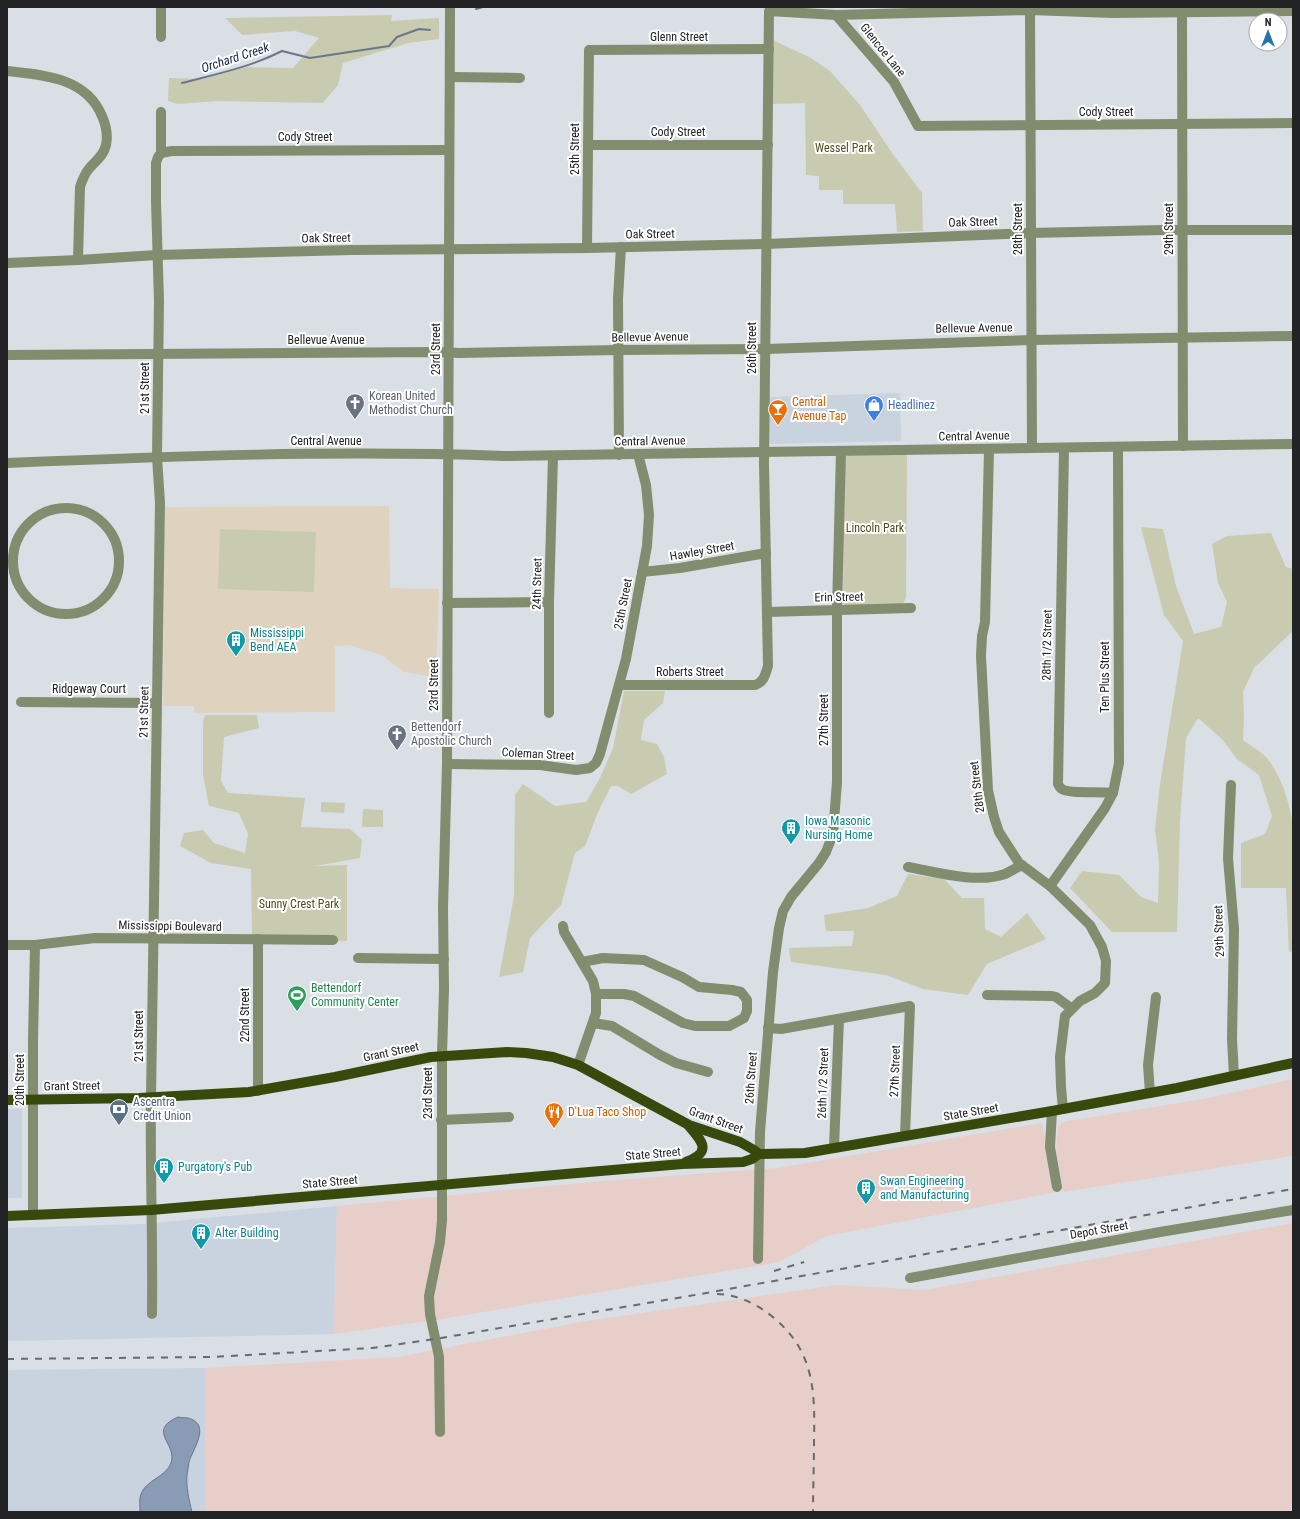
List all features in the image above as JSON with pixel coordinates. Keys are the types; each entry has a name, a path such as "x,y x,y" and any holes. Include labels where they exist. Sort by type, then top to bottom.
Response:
{"main road":[{"name":"Grant Street","path":"7,1100 151,1098 258,1091 442,1055 507,1052 526,1053 553,1057 578,1065 689,1125 740,1142 759,1154"},
{"name":"State Street","path":"7,1216 151,1210 682,1164 743,1162 752,1159 759,1154 805,1153 1052,1111 1150,1093 1293,1063"},
{"path":"682,1164 697,1157 702,1152 702,1142 689,1125"}],"street":[{"path":"161,7 161,37"},
{"name":"23rd Street","path":"440,1432 439,1357 430,1314 429,1296 440,1242 442,1220 441,1120 444,959 443,908 447,764 446,603 449,352 450,7"},
{"path":"836,14 1030,10 1182,12 1293,11"},
{"name":"28th Street","path":"1030,10 1032,448"},
{"name":"26th Street","path":"761,683 765,677 768,666 764,452 769,11 836,14"},
{"name":"29th Street","path":"1182,12 1183,446"},
{"name":"Glencoe Lane","path":"836,14 894,82 918,126"},
{"name":"Glenn Street","path":"589,50 769,49"},
{"name":"25th Street","path":"587,248 589,50"},
{"path":"7,71 35,74 63,80 75,85 89,96 98,106 107,128 106,146 98,160 83,177 80,187 78,260"},
{"path":"450,77 520,78"},
{"name":"21st Street","path":"152,1314 153,1240 151,1210 151,1098 160,503 157,457 159,301 156,163 161,153 160,112"},
{"name":"Cody Street","path":"918,126 1293,123"},
{"name":"Cody Street","path":"588,145 768,145"},
{"name":"Cody Street","path":"161,153 172,151 449,150"},
{"name":"Oak Street","path":"7,263 157,255 352,250 449,250 766,244 1031,233 1182,230 1293,230"},
{"path":"619,455 618,299 621,247"},
{"name":"Bellevue Avenue","path":"7,355 459,353 766,349 1032,340 1293,336"},
{"name":"Central Avenue","path":"7,463 157,457 326,454 553,456 1293,444"},
{"name":"Ten Plus Street","path":"1050,886 1105,808 1113,793 1119,763 1118,447"},
{"name":"28th 1/2 Street","path":"1064,448 1058,784 1062,789 1070,792 1102,791 1113,793"},
{"name":"28th Street","path":"989,449 985,622 982,636 981,656 988,790 994,817 999,832 1018,863 1050,886 1090,925 1102,947 1106,961 1104,983 1095,993 1080,1001 1065,1016 1061,1044 1061,1087 1063,1109"},
{"name":"27th Street","path":"772,972 779,928 784,911 791,897 826,852 833,834 837,782 837,609 841,451"},
{"name":"25th Street","path":"599,756 626,659 647,546 649,515 646,485 638,454"},
{"name":"24th Street","path":"549,713 549,602 553,456"},
{"path":"59,508 71,508 84,510 105,524 112,534 117,546 119,561 117,576 114,583 100,602 87,610 80,612 72,614 57,614 42,609 29,600 20,588 9,559 19,535 35,516 59,508"},
{"name":"Hawley Street","path":"642,572 680,568 766,553"},
{"path":"446,603 549,602"},
{"name":"Erin Street","path":"767,612 911,608"},
{"name":"Roberts Street","path":"619,685 755,685 761,683"},
{"name":"Ridgeway Court","path":"21,702 157,703"},
{"name":"Coleman Street","path":"447,764 540,765 576,770 590,768 596,763 599,756"},
{"name":"29th Street","path":"1230,785 1228,858 1234,929 1232,1039 1234,1076"},
{"path":"908,867 962,876 983,877 1004,874 1022,865"},
{"path":"563,926 564,932 593,981 596,994 596,1013 594,1023 578,1065"},
{"name":"Mississippi Boulevard","path":"7,946 35,945 95,938 333,940"},
{"name":"22nd Street","path":"258,939 258,1091"},
{"name":"20th Street","path":"33,1215 35,945"},
{"path":"358,958 444,959"},
{"path":"582,962 603,958 644,960 700,987 741,992 747,1000 748,1011 744,1018 729,1026 695,1026 683,1023 634,996 624,994 596,994"},
{"name":"26th Street","path":"758,1259 759,1154 772,972"},
{"path":"987,995 1052,996 1056,997 1072,1008"},
{"path":"1150,1093 1148,1065 1156,997"},
{"name":"27th Street","path":"839,1019 910,1006 905,1136"},
{"path":"768,1028 781,1029 839,1019"},
{"name":"26th 1/2 Street","path":"834,1148 839,1019"},
{"path":"594,1023 612,1026 676,1063 708,1072"},
{"path":"1052,1111 1050,1147 1058,1188"},
{"path":"441,1120 508,1117"},
{"name":"Depot Street","path":"910,1278 1160,1232 1293,1210"}],"shaded area":[{"path":"900,393 901,441 768,444 769,397"},
{"path":"389,506 390,588 439,589 436,677 404,672 382,655 348,645 335,646 335,712 194,713 194,706 163,706 165,507"},
{"path":"7,655 8,655 7,754"},
{"path":"1293,1079 1293,1156 1063,1192 1056,1149 1058,1127 1062,1122 1209,1098"},
{"path":"7,1109 22,1109 22,1198 7,1198"},
{"path":"1042,1123 1057,1192 826,1236 779,1262 442,1319 334,1334 337,1206 603,1181 778,1168"},
{"path":"337,1206 334,1334 7,1341 7,1228 142,1224"},
{"path":"1293,1223 1293,1512 205,1512 205,1368 398,1357 586,1321 838,1285 924,1290"},
{"path":"205,1368 205,1512 7,1512 7,1370"}],"green space":[{"path":"392,15 391,21 439,18 439,39 408,43 343,63 338,85 323,103 218,101 178,104 168,101 169,78 203,79 247,67 293,68 319,38 295,31 242,35 225,18"},
{"name":"Wessel Park","path":"773,40 811,58 830,71 860,105 892,153 922,193 923,231 897,232 895,204 843,204 843,190 819,190 819,176 806,175 805,103 773,104"},
{"name":"Lincoln Park","path":"906,453 906,597 904,602 900,605 847,607 843,603 844,459 848,454"},
{"path":"1141,527 1163,529 1176,586 1194,634 1221,627 1227,602 1218,583 1212,544 1227,536 1271,533 1286,567 1293,569 1293,631 1254,668 1243,692 1243,740 1263,754 1275,769 1284,789 1290,809 1293,828 1293,951 1289,952 1286,888 1241,888 1241,843 1265,834 1272,816 1259,775 1237,759 1222,739 1198,718 1186,738 1180,821 1177,932 1112,932 1070,888 1082,871 1119,875 1141,897 1158,903 1159,862 1155,830 1160,784 1183,641 1164,615"},
{"path":"220,529 316,532 314,592 218,589"},
{"path":"624,691 665,691 663,703 644,720 641,740 657,744 664,757 667,774 631,794 618,786 611,786 598,812 585,846 575,853 561,905 530,938 523,972 499,977 514,896 515,795 523,784 555,806 586,802 600,778 613,748"},
{"name":"Sunny Crest Park","path":"205,715 257,715 259,728 224,737 221,781 228,793 305,798 301,827 350,829 362,840 360,858 315,866 347,865 347,941 263,942 252,936 251,869 211,863 180,846 184,833 203,830 214,843 245,853 248,834 239,813 209,806 203,775 203,722"},
{"path":"321,802 345,803 344,813 321,812"},
{"path":"363,809 383,810 383,827 362,827"},
{"path":"908,874 944,879 962,898 984,898 985,929 1001,937 1027,913 1046,939 987,964 968,995 923,989 886,975 791,962 789,948 852,946 854,931 826,931 824,915 868,908 897,896"}],"water":[{"path":"178,1417 191,1419 198,1424 200,1428 200,1434 189,1462 187,1475 187,1489 192,1512 140,1512 140,1498 144,1489 147,1485 165,1472 171,1463 171,1450 165,1438 164,1427"}],"waterway":[{"name":"Orchard Creek","path":"476,9 483,7"},
{"name":"Orchard Creek","path":"182,83 246,66 282,51 310,58 389,46 397,37 419,29 430,30"}],"railway":[{"path":"7,1359 212,1357 372,1348 435,1339 689,1296 1293,1189"},
{"path":"774,1271 804,1262"},
{"path":"717,1294 740,1298 768,1313 788,1331 798,1345 805,1359 810,1374 814,1407 813,1512"}],"place":[{"name":"Korean United Methodist Church","path":"355,420"},
{"name":"Headlinez","path":"874,422"},
{"name":"Central Avenue Tap","path":"778,426"},
{"name":"Mississippi Bend AEA","path":"236,657"},
{"name":"Bettendorf Apostolic Church","path":"397,751"},
{"name":"Iowa Masonic Nursing Home","path":"791,845"},
{"name":"Bettendorf Community Center","path":"297,1012"},
{"name":"Ascentra Credit Union","path":"119,1126"},
{"name":"D'Lua Taco Shop","path":"554,1129"},
{"name":"Purgatory's Pub","path":"164,1184"},
{"name":"Swan Engineering and Manufacturing","path":"866,1205"},
{"name":"Alter Building","path":"201,1250"}]}
